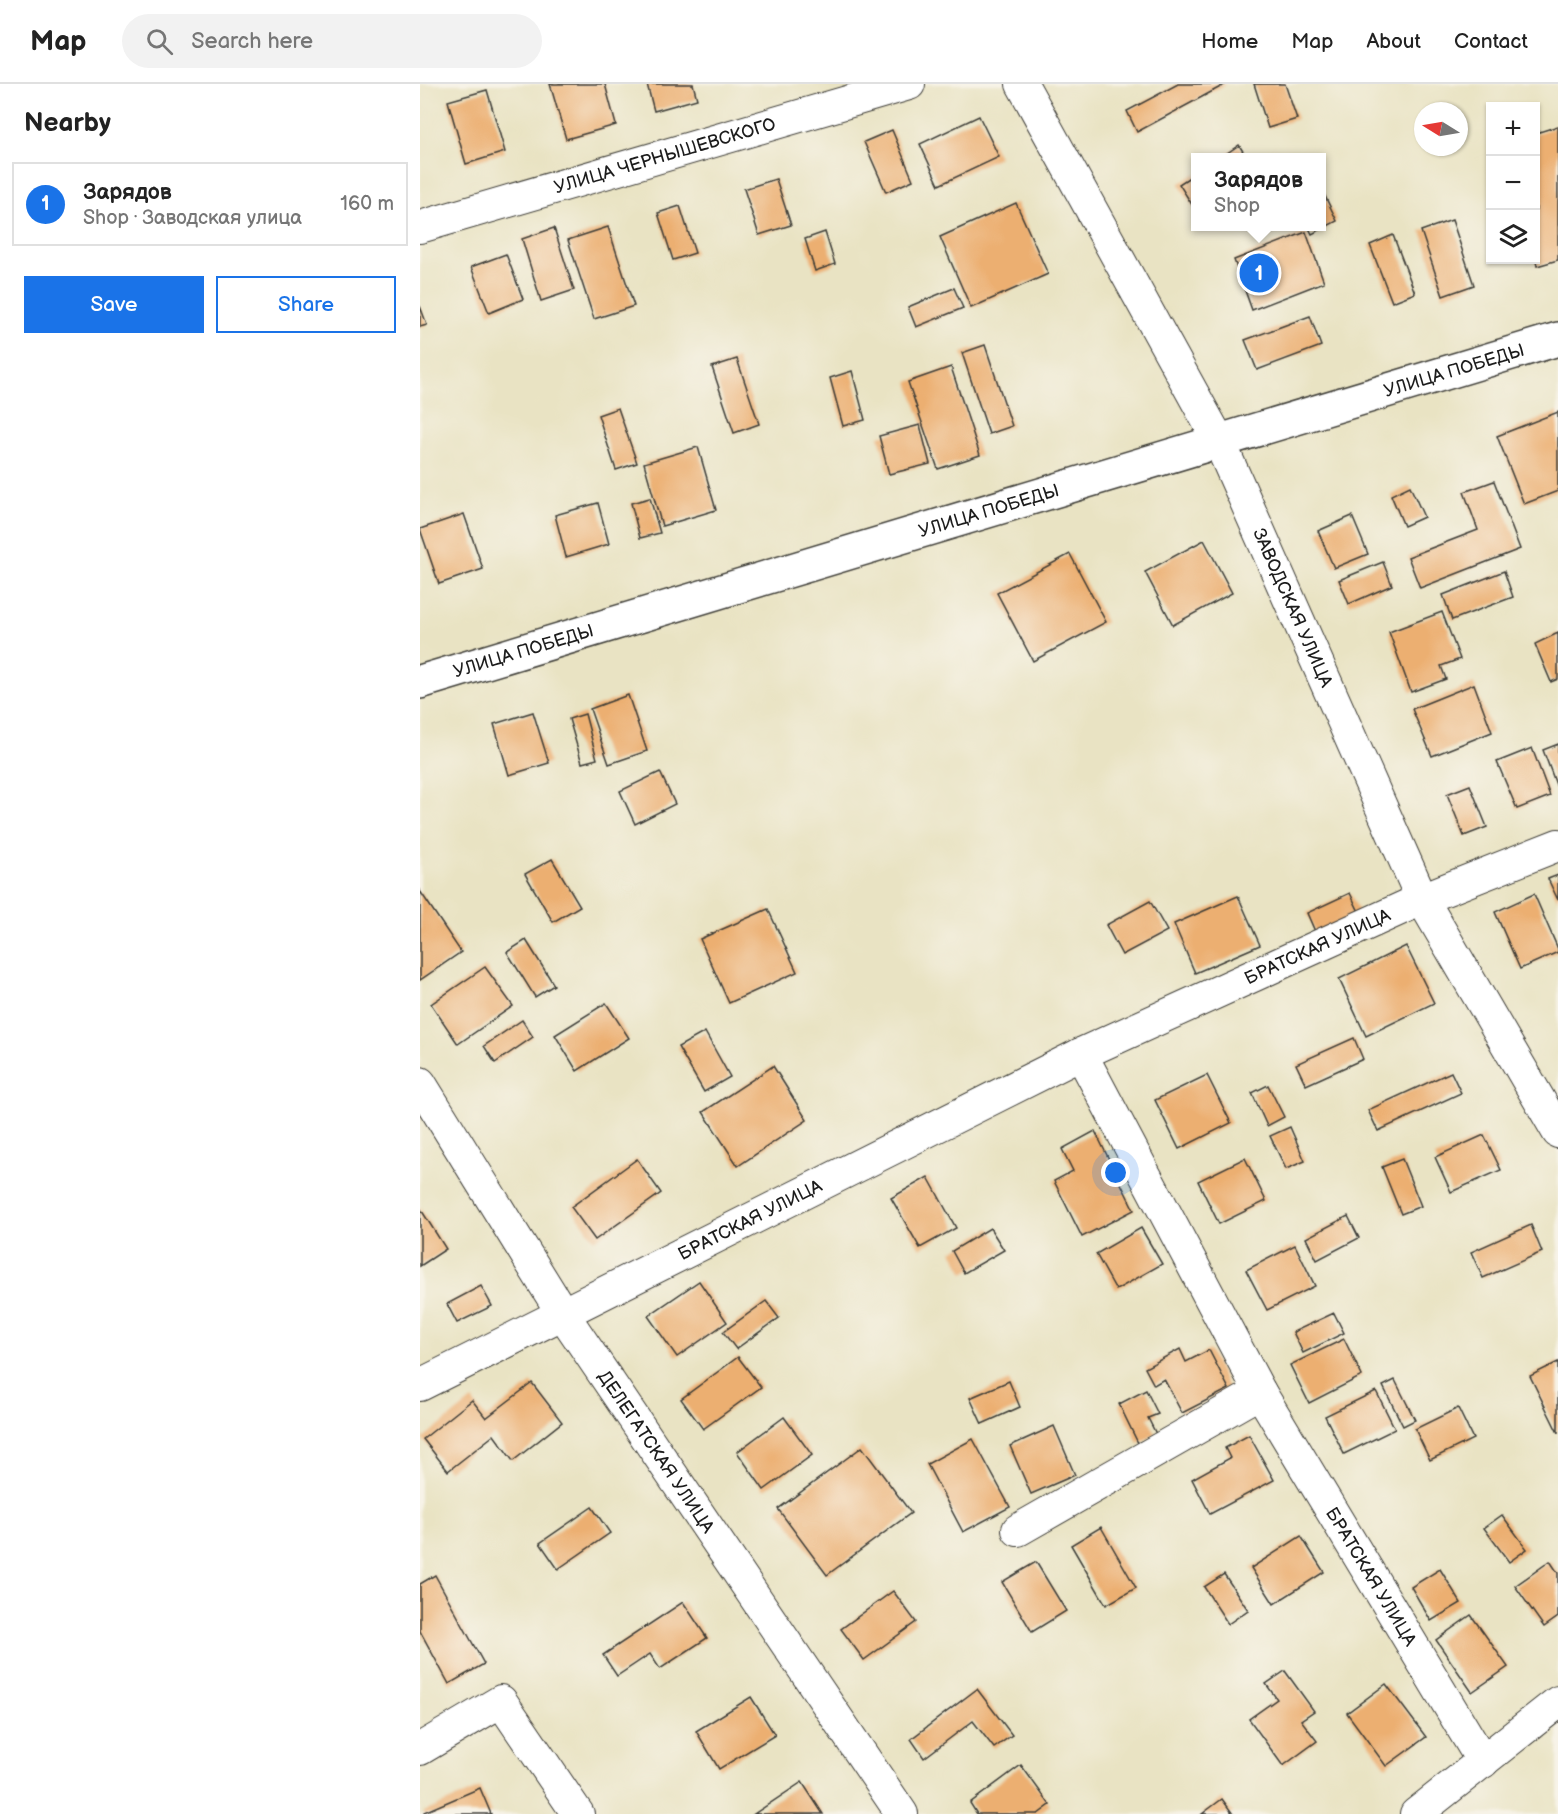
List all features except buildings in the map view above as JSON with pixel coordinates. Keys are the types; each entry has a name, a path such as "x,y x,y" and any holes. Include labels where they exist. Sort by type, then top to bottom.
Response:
{"street":[{"name":"УЛИЦА ЧЕРНЫШЕВСКОГО","path":"420,227 909,84"},
{"name":"ЗАВОДСКАЯ УЛИЦА","path":"1022,84 1219,441 1422,899 1558,1132"},
{"name":"УЛИЦА ПОБЕДЫ","path":"420,682 1558,339"},
{"name":"БРАТСКАЯ УЛИЦА","path":"420,1384 1081,1054 1422,899 1558,845"},
{"name":"БРАТСКАЯ УЛИЦА","path":"1081,1054 1260,1392 1483,1762"},
{"name":"ДЕЛЕГАТСКАЯ УЛИЦА","path":"420,1083 563,1314 902,1814"},
{"path":"1018,1530 1260,1392"},
{"path":"420,1749 501,1701 578,1814"},
{"path":"1416,1814 1558,1702"}],"place":[{"name":"Зарядов","path":"1259,273"}]}
